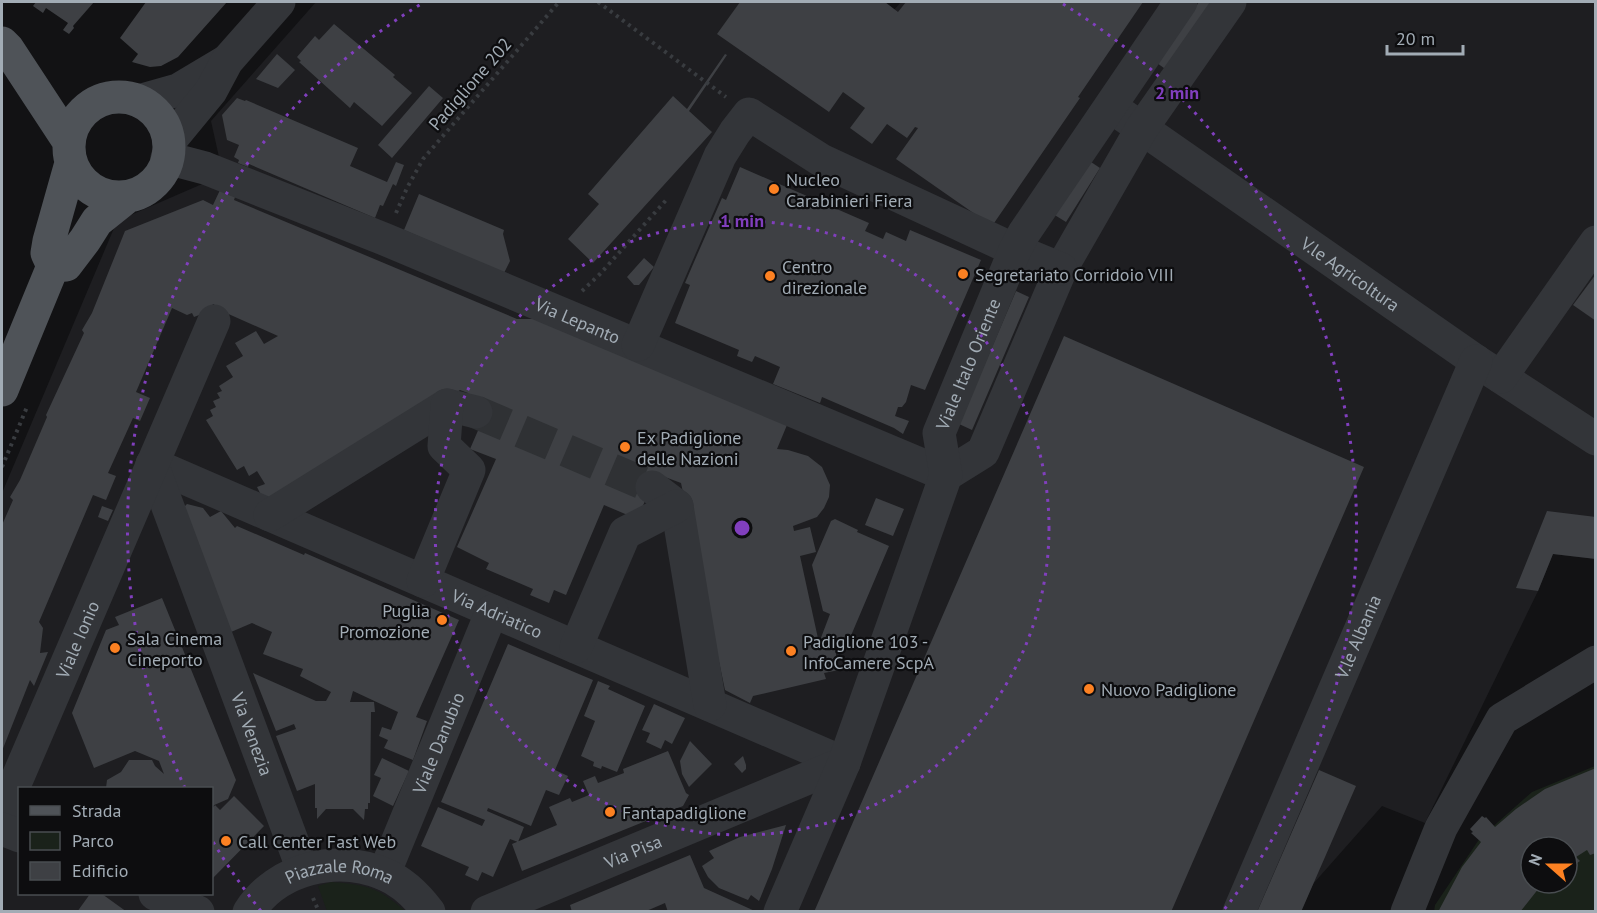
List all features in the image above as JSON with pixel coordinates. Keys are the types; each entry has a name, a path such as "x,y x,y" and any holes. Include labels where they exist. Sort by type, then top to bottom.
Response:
{"main road":[{"path":"2,43 8,49 70,152 79,178 92,190 109,197 127,197"},
{"path":"2,390 53,267 47,253 70,152 74,124 85,110 101,100 118,97 139,101 154,111 164,125 168,150 165,167 156,181 142,191 127,197 97,220 66,265 53,267"}],"street":[{"path":"168,150 211,91 227,61 279,2"},
{"name":"Viale Italo Oriente","path":"780,912 844,763 946,476 939,433 1015,250 1108,106 1181,2"},
{"path":"946,476 983,452 1061,269 1142,128 1230,2"},
{"path":"139,101 178,90 227,61"},
{"name":"V.le Agricoltura","path":"1108,106 1488,369 1596,439"},
{"path":"638,345 720,156 749,114 821,160 1061,269"},
{"name":"Via Lepanto","path":"168,150 206,168 384,239 946,476"},
{"name":"V.le Albania","path":"1239,912 1488,369 1596,242"},
{"name":"Viale Ionio","path":"2,814 214,321"},
{"path":"270,515 462,408 444,446 469,470 423,581"},
{"name":"Via Adriatico","path":"152,464 844,763"},
{"name":"Via Venezia","path":"152,464 303,870"},
{"path":"576,647 626,533 664,496 710,705"},
{"name":"Viale Danubio","path":"384,874 492,611"},
{"path":"1407,912 1441,828 1502,719 1588,666"},
{"name":"Via Pisa","path":"488,912 844,763"},
{"path":"2,829 18,836"},
{"name":"Piazzale Roma","path":"249,912 254,903 276,883 303,870 330,864 358,866 384,874 402,884 429,912"},
{"path":"157,895 198,912"}],"path":[{"name":"Padiglione 202","path":"407,188 423,159 559,2"},
{"path":"598,2 749,114"},
{"path":"560,313 600,274 669,196"}],"shaded area":[{"path":"316,2 879,2 892,12 901,2 1595,2 1595,559 1553,554 1538,591 1425,823 1382,806 1313,884 1301,911 2,912 2,493 117,221 209,181 219,157 211,121"}],"green space":[{"path":"1595,766 1595,911 1434,912 1435,905 1480,838 1532,792"},
{"path":"331,882 354,884 379,892 405,911 327,911 318,886"}],"building":[{"path":"36,2 94,2 69,34 63,30 68,23 46,8 43,13 33,6"},
{"path":"146,2 227,2 178,57 161,66 150,67 132,62 138,54 120,38"},
{"path":"740,2 885,2 898,12 906,2 1143,2 992,226 896,159 918,128 915,127 907,138 887,124 872,144 850,128 865,108 843,92 829,112 717,34"},
{"path":"1199,2 1216,2 1168,71 1157,63"},
{"path":"334,24 395,75 393,77 412,93 382,126 354,102 350,108 299,62 301,61 297,57 315,36 319,40"},
{"path":"277,54 295,70 278,88 256,79"},
{"path":"725,54 727,55 689,111 712,132 593,263 568,239 599,204 588,194 673,96 687,109"},
{"path":"429,86 443,98 392,158 378,145"},
{"path":"237,98 358,148 350,166 387,182 396,162 404,165 396,186 393,184 375,218 249,164 248,167 238,163 239,160 234,157 239,145 227,140 222,115"},
{"path":"1088,160 1100,168 1066,222 1053,214"},
{"path":"740,167 869,223 865,231 883,239 886,232 906,241 910,230 981,260 925,390 911,385 906,402 902,407 898,407 895,416 909,421 903,434 822,397 820,403 773,384 780,367 755,356 752,362 737,356 739,350 675,323 690,285 685,283 722,198 726,200"},
{"name":"Ex Padiglione delle Nazioni","path":"220,190 235,197 234,200 517,319 534,319 787,425 777,449 808,456 822,467 830,485 829,497 817,517 793,526 794,531 810,527 816,552 800,556 819,643 830,614 823,611 812,565 831,521 835,519 889,546 847,645 839,641 835,649 839,670 824,673 826,679 753,696 750,703 725,690 681,483 657,474 637,519 604,505 566,595 554,590 549,603 530,595 533,589 486,569 489,563 457,547 496,459 470,449 480,426 468,393 460,390 278,502 261,495 257,487 265,484 257,471 249,476 244,466 237,470 206,420 213,416 210,410 216,407 213,401 220,398 217,393 222,391 219,386 233,377 226,366 243,356 235,343 256,331 264,344 278,336 215,308 214,304 210,306 212,310 194,317 192,313 187,315 172,308 136,392 150,398 140,421 133,418 108,473 116,476 106,500 93,495 39,622 43,628 40,653 48,652 34,686 30,680 2,751 2,525 13,500 10,497 20,480 46,415 84,333 82,330 92,313 125,231 203,200 213,205"},
{"path":"419,194 504,230 510,261 504,273 404,230"},
{"path":"644,258 654,267 639,285 634,285 627,277"},
{"path":"1596,274 1596,321 1573,305"},
{"path":"1016,291 1029,297 972,430 959,424"},
{"name":"Nuovo Padiglione","path":"1064,336 1364,467 1171,912 814,912"},
{"path":"876,498 904,509 893,536 865,525"},
{"path":"187,504 203,508 210,517 221,511 235,528 237,526 304,555 305,553 459,620 416,717 427,721 413,760 384,748 388,740 379,736 382,727 391,730 398,712 353,691 350,702 374,702 375,712 371,712 370,803 368,803 368,809 365,809 364,820 353,809 326,809 317,819 315,784 297,791 276,736 296,729 294,724 276,731 253,673 316,701 326,701 331,692 300,676 303,669 263,654 272,632 252,623 231,632 184,507"},
{"path":"102,506 113,510 108,521 98,517"},
{"path":"1547,511 1596,517 1596,559 1553,554 1538,591 1516,588"},
{"path":"162,598 236,780 228,799 213,806 213,787 106,787 107,780 121,772 129,760 152,760 164,774 159,761 135,751 94,768 72,713 106,630 119,625 115,617"},
{"path":"508,644 593,680 555,770 568,776 559,795 546,790 531,826 488,808 487,811 524,827 518,842 510,839 493,877 482,872 478,881 465,875 469,867 421,846 438,807 482,826 485,820 441,802"},
{"path":"598,681 610,686 608,689 645,706 617,772 602,766 601,769 593,766 594,762 581,756 595,721 584,716"},
{"path":"654,704 685,718 672,744 665,740 661,749 646,742 650,733 642,730"},
{"path":"690,741 712,764 689,787 682,774 680,761"},
{"name":"Fantapadiglione","path":"668,751 686,793 689,795 683,806 522,871 512,844 557,825 549,807 570,798 572,802 589,795 583,781 595,776 598,783 624,773 623,769"},
{"path":"743,756 746,769 742,773 734,764"},
{"path":"382,758 409,771 393,806 373,796 381,778 374,775"},
{"path":"1596,768 1596,853 1590,855 1587,850 1579,855 1579,835 1519,835 1519,895 1533,895 1520,912 1438,912 1462,867 1481,842 1471,833 1473,832 1470,829 1482,816 1486,817 1495,827 1545,789"},
{"path":"1319,770 1356,786 1301,912 1257,912"},
{"path":"234,796 264,826 213,878 213,808 215,805 220,810"},
{"path":"786,825 759,901 751,895 748,900 719,888 708,877 702,866 714,858 709,851 740,837"},
{"path":"690,855 704,888 757,912 668,912 665,903 644,912 572,912 570,905"},
{"path":"89,895 103,895 127,912 77,912"}],"tunnel":[{"path":"476,412 652,487"}],"place":[{"name":"Nucleo Carabinieri Fiera","path":"774,189"},
{"name":"Segretariato Corridoio VIII","path":"963,274"},
{"name":"Centro direzionale","path":"770,276"},
{"name":"Ex Padiglione delle Nazioni","path":"625,447"},
{"name":"Puglia Promozione","path":"442,620"},
{"name":"Sala Cinema Cineporto","path":"115,648"},
{"name":"Padiglione 103 - InfoCamere ScpA","path":"791,651"},
{"name":"Nuovo Padiglione","path":"1089,689"},
{"name":"Fantapadiglione","path":"610,812"},
{"name":"Call Center Fast Web","path":"226,841"}]}
